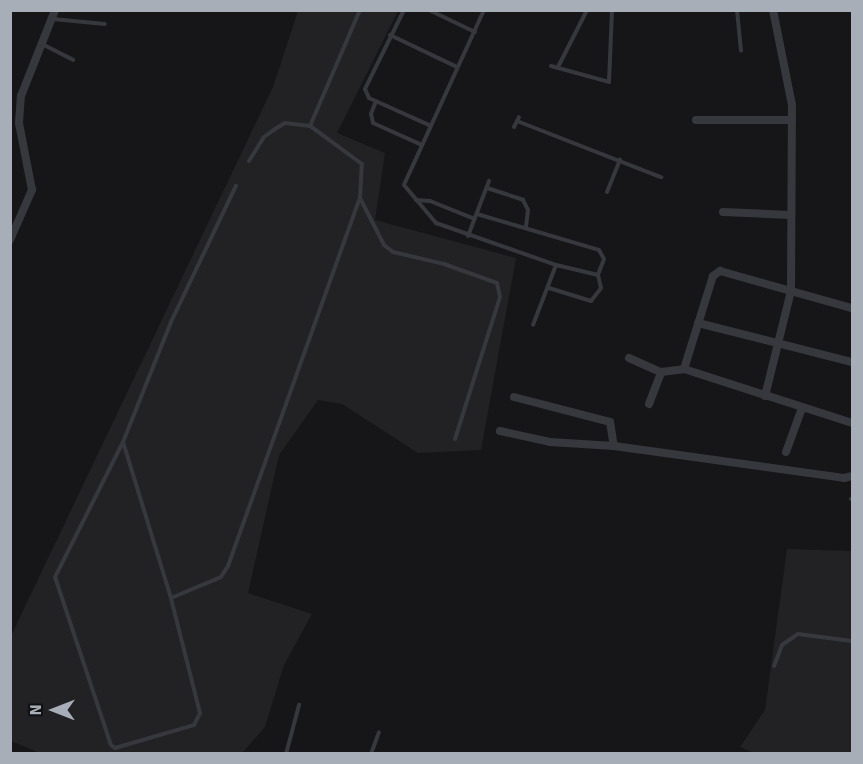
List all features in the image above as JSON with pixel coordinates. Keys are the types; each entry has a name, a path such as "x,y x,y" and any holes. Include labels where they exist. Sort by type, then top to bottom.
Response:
{"street":[{"path":"10,240 32,190 18,110 55,10"},
{"path":"765,396 791,291 792,120 772,10"},
{"path":"696,120 792,120"},
{"path":"723,212 791,215"},
{"path":"684,369 714,276 720,271 852,309"},
{"path":"698,323 852,362"},
{"path":"629,358 661,372 684,369 852,423"},
{"path":"649,404 661,372"},
{"path":"514,397 610,422 614,446"},
{"path":"786,452 802,408"},
{"path":"500,430 550,442 614,446 844,478 852,476"}],"lane":[{"path":"310,126 360,10"},
{"path":"404,10 366,81 366,94 376,101 429,125"},
{"path":"429,10 475,32"},
{"path":"484,10 420,144 404,185 436,223 556,265 598,275"},
{"path":"558,66 587,10"},
{"path":"551,66 558,66 609,82 612,10"},
{"path":"737,10 741,51"},
{"path":"52,19 105,24"},
{"path":"390,36 457,67"},
{"path":"42,44 73,60"},
{"path":"376,101 374,123 420,144"},
{"path":"514,127 518,119 661,177"},
{"path":"171,598 221,577 228,566 360,198 362,164 310,126 285,123 264,136 249,161"},
{"path":"607,192 620,160"},
{"path":"468,236 489,182"},
{"path":"123,442 200,699 199,720 195,725 127,747 112,747 55,578 123,442 185,291 236,186"},
{"path":"487,188 523,200 528,210 526,227"},
{"path":"360,198 384,245 393,252 473,273 497,283 500,297 455,439"},
{"path":"415,200 430,201 475,219"},
{"path":"477,214 599,250 603,259 598,275 601,288 595,300 549,288"},
{"path":"533,326 556,265"},
{"path":"774,666 782,645 798,634 852,641"},
{"path":"286,753 300,705"},
{"path":"371,753 379,732"}],"shaded area":[{"path":"298,11 398,11 337,133 385,153 375,220 516,258 481,450 418,453 342,404 318,400 279,455 248,593 312,614 284,665 265,727 242,753 40,753 11,741 10,638 273,87"},
{"path":"787,549 852,551 852,753 754,753 740,747 765,710"}]}
